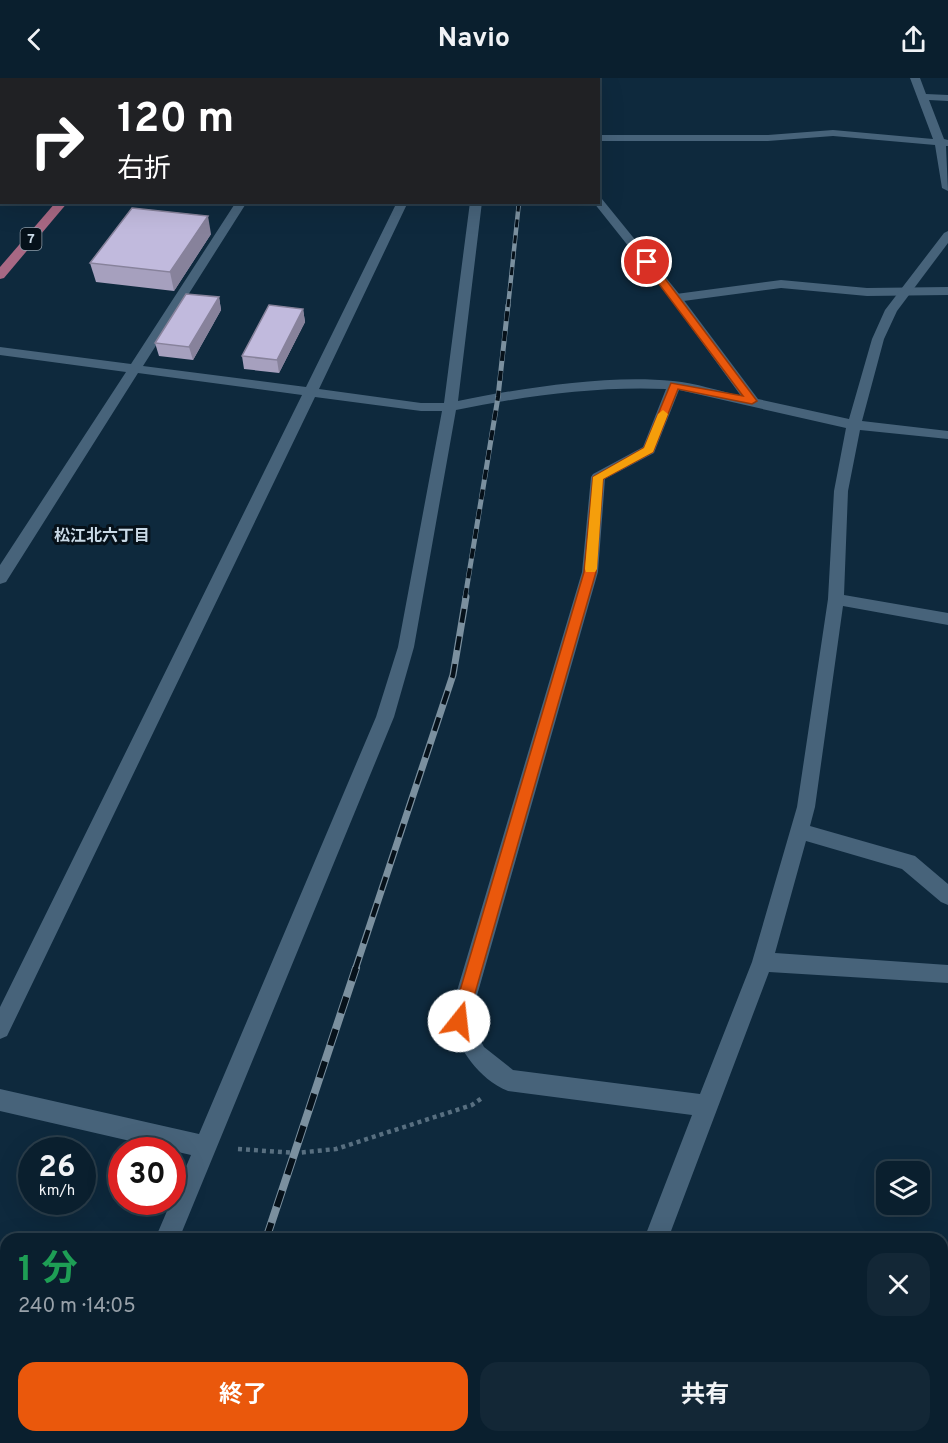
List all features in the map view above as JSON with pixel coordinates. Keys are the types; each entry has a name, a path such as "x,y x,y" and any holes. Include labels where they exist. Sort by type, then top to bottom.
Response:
{"main road":[{"name":"7","path":"0,275 61,204"}],"street":[{"path":"915,78 944,142 948,188"},
{"path":"924,97 948,98"},
{"path":"600,138 768,138 833,133 944,142"},
{"path":"600,203 676,298 752,401"},
{"path":"0,578 241,204"},
{"path":"0,1029 402,204"},
{"path":"169,1233 385,717 406,647 450,407 476,204"},
{"path":"658,1233 762,962 806,807 836,599 841,491 854,425 878,339 891,310 948,235"},
{"path":"676,298 781,284 867,292 948,291"},
{"path":"0,351 421,407 450,407 498,397 618,383 674,385 854,425 948,435"},
{"path":"674,385 649,450 598,477 590,572 459,1021 476,1054 508,1080 706,1106"},
{"path":"836,599 948,619"},
{"path":"799,831 908,862 948,896"},
{"path":"762,962 948,974"},
{"path":"0,1100 205,1147"}],"path":[{"path":"205,1147 296,1153 336,1149 472,1105 508,1080"}],"building":[{"path":"132,208 208,216 170,272 90,263"},
{"path":"186,294 219,297 189,347 155,343"},
{"path":"269,305 303,309 277,360 242,356"}],"railway":[{"path":"508,307 519,204"},
{"path":"465,598 498,397 508,305"},
{"path":"355,970 453,675 466,597"},
{"path":"268,1233 356,968"}],"slow traffic":[{"path":"591,569 598,477 649,450 663,414"}],"district":[{"name":"松江北六丁目","path":"102,537"}],"route":[{"path":"459,1021 590,572 598,477 649,450 674,385 752,401 647,262"}]}
